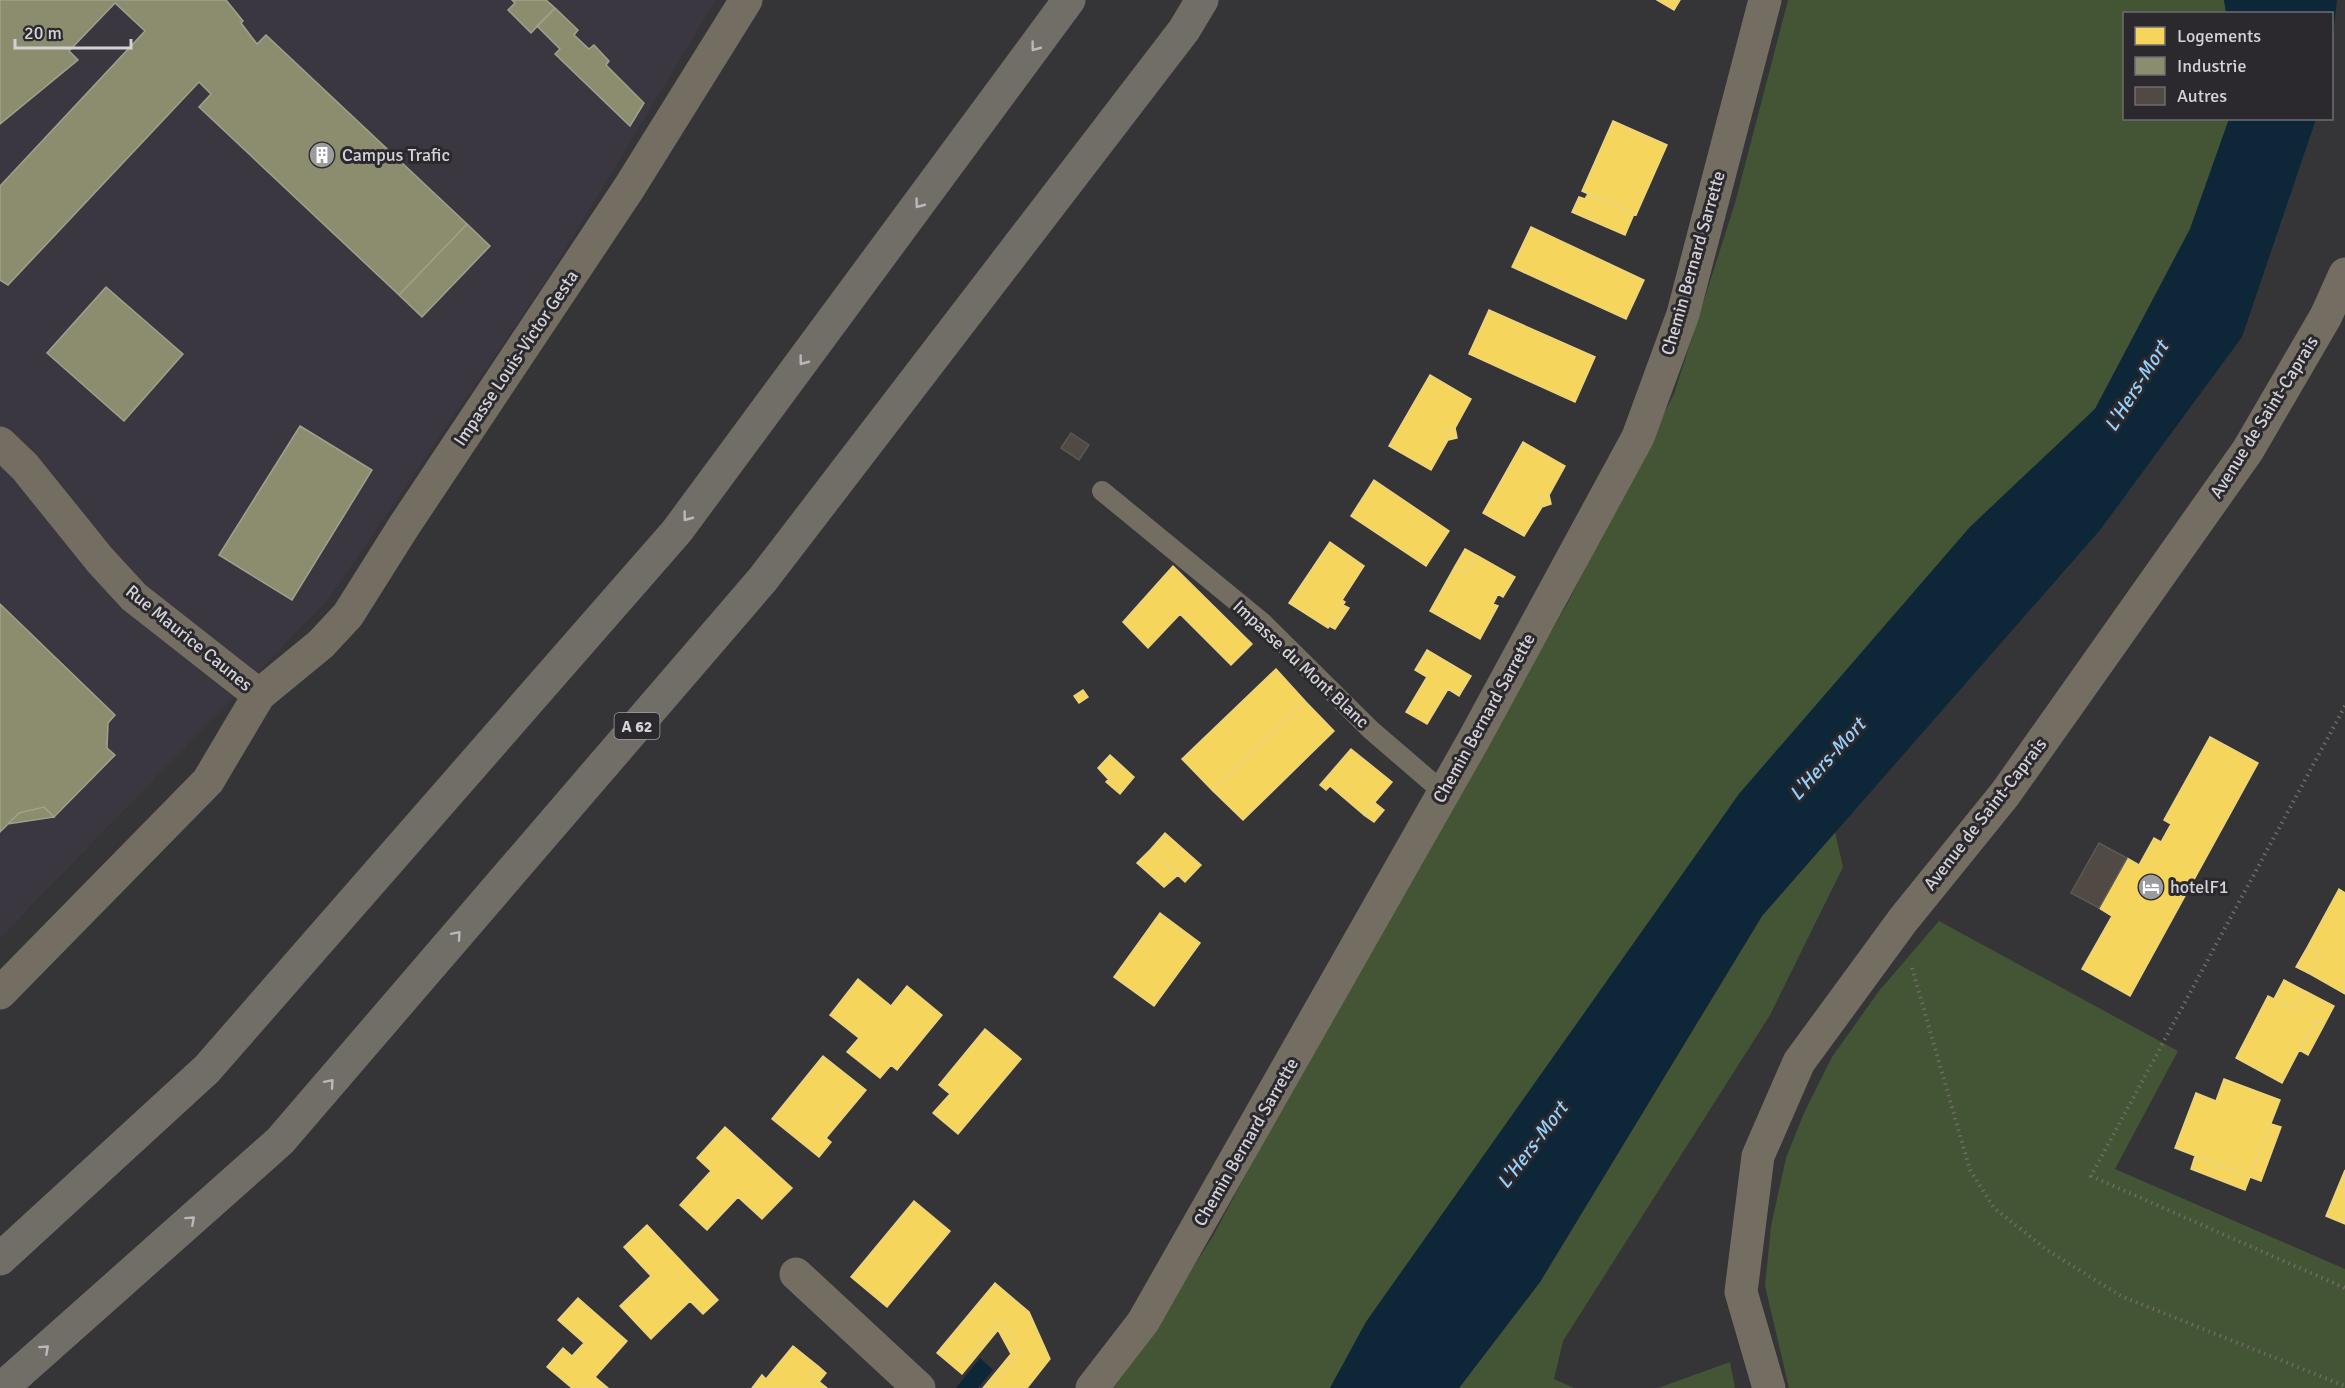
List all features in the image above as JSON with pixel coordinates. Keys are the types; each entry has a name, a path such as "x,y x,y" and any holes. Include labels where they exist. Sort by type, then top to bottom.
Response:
{"highway":[{"path":"0,1259 207,1069 677,531 1070,0"},
{"name":"A 62","path":"2,1388 280,1141 763,579 1184,30 1202,0"}],"street":[{"name":"Impasse Louis-Victor Gesta","path":"260,694 321,644 348,615 404,526 629,189 746,0"},
{"name":"Chemin Bernard Sarrette","path":"1092,1388 1143,1322 1443,792 1638,437 1683,314 1765,0"},
{"name":"Avenue de Saint-Caprais","path":"1769,1388 1741,1292 1758,1156 1798,1062 1903,920 2005,794 2248,450 2326,316 2345,274"},
{"name":"Rue Maurice Caunes","path":"0,443 25,467 100,560 135,597 260,694 208,781 0,993"},
{"path":"796,1274 919,1388"}],"lane":[{"name":"Impasse du Mont Blanc","path":"1102,491 1263,623 1371,730 1443,792"}],"path":[{"path":"2345,706 2091,1176 2345,1288"},
{"path":"1903,920 1912,935 1910,950 1915,982 1970,1170 1994,1208 2047,1250 2121,1296 2345,1386"}],"shaded area":[{"path":"0,0 716,0 546,281 328,600 0,938"}],"green space":[{"path":"1788,0 2224,0 2226,12 2123,12 2123,120 2229,120 2190,229 2095,409 1970,527 1739,794 1366,1322 1330,1388 1113,1388 1136,1357 1213,1236 1369,944 1566,606 1674,394 1735,203"},
{"path":"1835,832 1843,867 1770,1015 1563,1341 1554,1379 1574,1388 1459,1388 1540,1282 1762,916"},
{"path":"1939,921 2178,1051 2115,1169 2345,1269 2345,1388 1789,1388 1765,1286 1771,1226 1786,1158 1804,1113 1832,1057 1879,991"},
{"path":"1730,1362 1735,1388 1658,1388"}],"water":[{"path":"2224,0 2337,0 2333,33 2333,12 2226,12"},
{"name":"L'Hers-Mort","path":"2229,120 2316,120 2242,337 2100,530 1762,916 1540,1282 1459,1388 1330,1388 1366,1322 1739,794 1970,527 2095,409 2190,229"},
{"path":"980,1358 993,1370 978,1388 956,1388"}],"building: Logements":[{"path":"1657,0 1680,0 1674,10"},
{"path":"1613,121 1667,145 1636,215 1582,191"},
{"path":"1588,194 1634,214 1625,235 1572,212 1579,197 1585,199"},
{"path":"1531,227 1644,280 1626,319 1512,267"},
{"path":"1489,310 1595,357 1575,402 1469,354"},
{"path":"1430,375 1471,399 1455,428 1445,431 1448,440 1431,470 1389,446"},
{"path":"1455,428 1457,438 1448,440 1445,431"},
{"path":"1523,442 1565,466 1549,495 1539,498 1542,507 1524,536 1483,513"},
{"path":"1374,480 1449,531 1426,566 1351,516"},
{"path":"1549,495 1551,504 1542,507 1539,498"},
{"path":"1330,542 1364,566 1342,600 1345,602 1328,628 1289,603"},
{"path":"1465,549 1476,555 1465,574 1454,568"},
{"path":"1476,555 1515,577 1503,597 1498,594 1493,604 1498,606 1480,639 1430,611 1454,568 1465,574"},
{"path":"1173,566 1252,644 1231,665 1180,614 1148,648 1123,622"},
{"path":"1343,605 1349,608 1335,629 1329,626"},
{"path":"1427,650 1471,676 1459,696 1448,689 1427,724 1406,712 1427,677 1415,670"},
{"path":"1276,669 1305,701 1212,790 1182,759"},
{"path":"1083,690 1088,697 1079,703 1074,696"},
{"path":"1305,701 1334,731 1243,820 1212,790"},
{"name":"hotelF1","path":"2210,737 2258,763 2130,996 2082,969 2112,916 2099,908 2127,858 2139,865 2154,838 2161,842 2171,824 2164,820"},
{"path":"1351,749 1392,782 1364,815 1330,786 1326,790 1320,785"},
{"path":"1110,755 1121,765 1108,779 1098,768"},
{"path":"1121,765 1134,777 1120,794 1106,782"},
{"path":"1374,802 1384,810 1374,822 1364,815"},
{"path":"1165,833 1201,865 1185,882 1151,849"},
{"path":"1151,849 1178,875 1164,887 1137,863"},
{"path":"2339,889 2345,893 2345,994 2310,974 2321,954 2308,946"},
{"path":"1160,913 1200,943 1154,1006 1114,977"},
{"path":"2308,946 2321,954 2310,974 2296,967"},
{"path":"858,979 891,1006 907,986 942,1015 897,1070 891,1065 880,1078 847,1052 859,1038 830,1015"},
{"path":"2284,980 2305,991 2295,1010 2274,999"},
{"path":"2305,991 2334,1006 2324,1025 2315,1020 2282,1083 2236,1058 2268,996 2295,1010"},
{"path":"2315,1020 2324,1025 2308,1055 2299,1050"},
{"path":"985,1029 1021,1059 958,1134 933,1113 950,1094 939,1085"},
{"path":"823,1056 866,1090 826,1138 831,1142 819,1157 772,1119"},
{"path":"2224,1079 2280,1100 2250,1177 2175,1148 2196,1093 2216,1101"},
{"path":"2271,1124 2281,1127 2261,1181 2250,1177"},
{"path":"725,1127 792,1188 762,1219 738,1197 707,1230 680,1205 711,1171 697,1158"},
{"path":"2195,1156 2250,1177 2245,1190 2191,1169"},
{"path":"2345,1170 2345,1224 2326,1216"},
{"path":"914,1201 950,1231 887,1307 851,1277"},
{"path":"647,1225 718,1300 703,1314 690,1301 651,1339 620,1306 651,1276 624,1247"},
{"path":"995,1283 1029,1312 1050,1359 1027,1388 992,1388 1019,1355 1007,1328 998,1321 962,1364 941,1348"},
{"path":"578,1298 627,1341 595,1377 608,1388 572,1388 547,1367 563,1348 572,1356 584,1343 558,1320"},
{"path":"998,1321 1007,1328 1019,1355 992,1388 983,1388 1011,1354 998,1330 962,1374 937,1353 941,1348 962,1364"},
{"path":"793,1346 818,1366 811,1375 827,1388 752,1388 762,1375 766,1379"},
{"path":"818,1366 826,1373 819,1382 811,1375"}],"building: Industrie":[{"name":"Campus Trafic","path":"0,0 226,0 243,21 241,23 257,44 266,35 467,224 399,295 199,107 211,94 199,82 8,285 0,280 0,186 145,31 115,3 69,51 78,60 0,124"},
{"path":"512,0 546,0 555,8 531,33 508,10 515,3"},
{"path":"555,8 578,30 574,35 589,49 594,45 609,61 606,65 644,103 630,126 555,54 560,49 537,26"},
{"path":"467,224 490,246 422,317 399,295"},
{"path":"106,287 183,354 124,421 47,353"},
{"path":"300,426 372,470 292,600 219,555"},
{"path":"0,604 115,715 108,723 107,748 115,755 54,817 44,807 19,813 0,832"},
{"path":"44,807 54,817 8,824 19,813"}],"building: Autres":[{"path":"1071,433 1089,445 1079,460 1061,448"},
{"path":"2099,843 2127,858 2099,908 2071,893"}],"place":[{"name":"Campus Trafic","path":"322,155"},
{"name":"hotelF1","path":"2151,887"}]}
